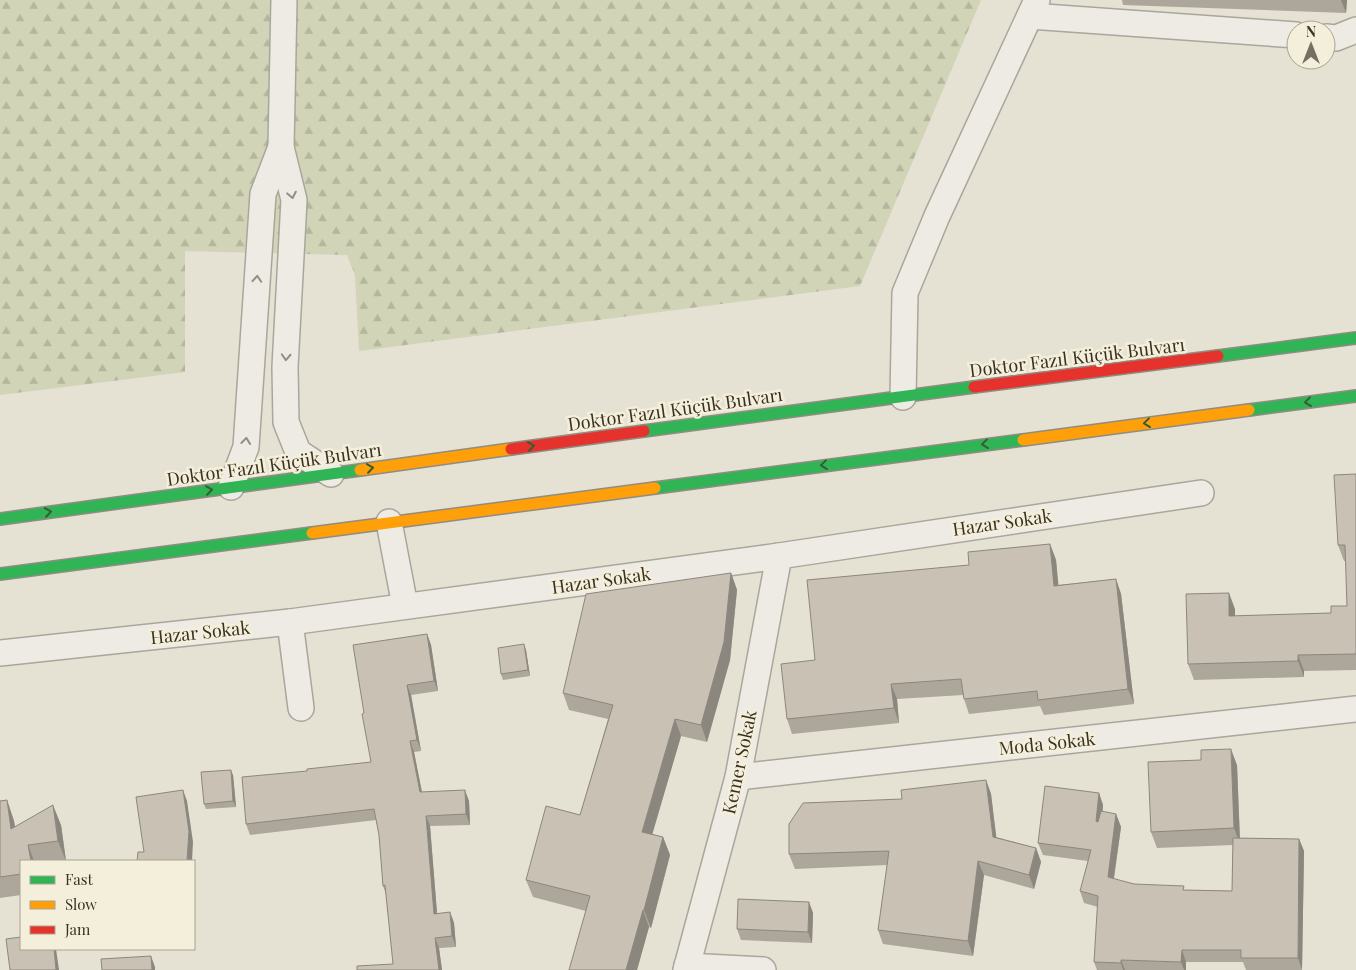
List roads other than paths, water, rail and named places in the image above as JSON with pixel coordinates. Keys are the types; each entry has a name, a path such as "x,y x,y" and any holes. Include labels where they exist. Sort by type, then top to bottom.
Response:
{"highway":[{"name":"Doktor Fazıl Küçük Bulvarı","path":"0,519 813,408 903,398 1356,338"},
{"path":"0,574 1356,396"}],"street":[{"path":"284,0 281,147 294,200 285,366 286,422 298,452 331,474"},
{"path":"903,398 905,293 937,216 1033,8 1286,34"},
{"path":"1336,38 1356,30"},
{"path":"231,487 246,447 263,194 281,147"},
{"name":"Hazar Sokak","path":"0,653 290,622 779,556 1201,493"},
{"path":"389,522 405,606"},
{"name":"Kemer Sokak","path":"763,970 686,968 738,777 779,556"},
{"path":"290,622 301,708"},
{"name":"Moda Sokak","path":"738,777 1356,708"}]}
